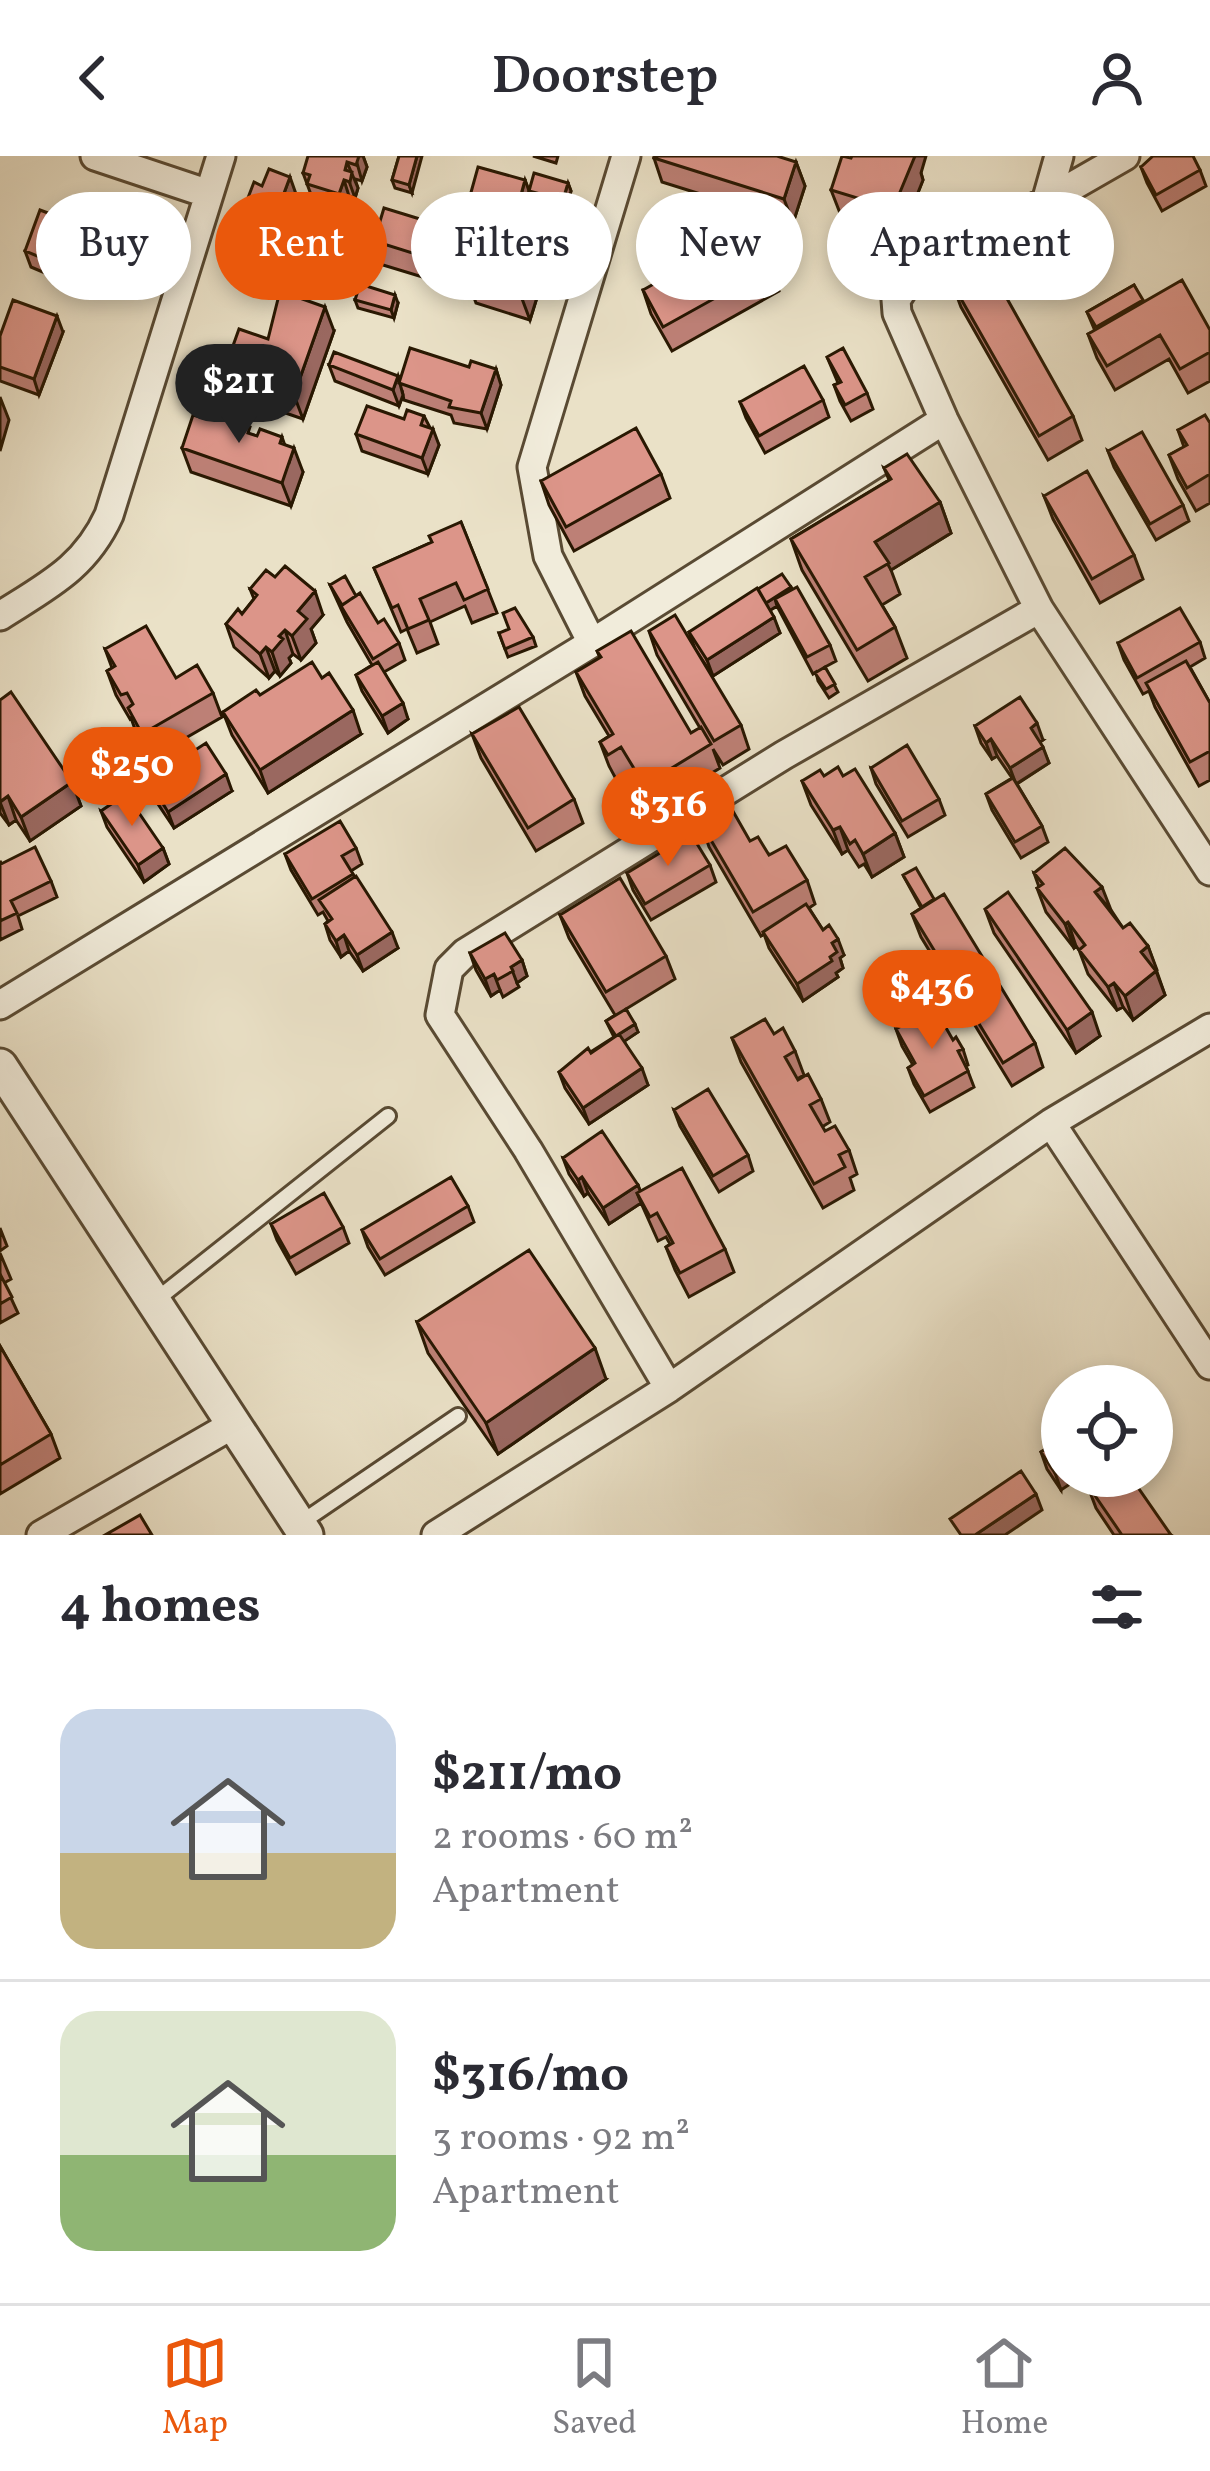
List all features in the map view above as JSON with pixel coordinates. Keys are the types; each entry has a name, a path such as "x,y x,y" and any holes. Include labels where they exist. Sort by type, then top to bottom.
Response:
{"street":[{"path":"95,156 209,194"},
{"path":"0,616 60,577 96,543 221,156"},
{"path":"592,643 548,556 532,467 626,156"},
{"path":"1049,192 1059,156"},
{"path":"1063,192 1125,156"},
{"path":"896,300 897,313 944,420 1039,609 1210,872"},
{"path":"0,1005 592,643 944,420"},
{"path":"669,1388 528,1150 440,1015 449,969 465,952 784,755 1039,609"},
{"path":"436,1535 669,1388 1051,1123 1210,1028"},
{"path":"1,1069 303,1529"},
{"path":"1051,1123 1210,1365"},
{"path":"41,1535 234,1424"}],"lane":[{"path":"152,1304 388,1116"},
{"path":"303,1529 458,1416"}],"building":[{"path":"308,156 359,156 356,165 347,162 350,182 344,180 340,192 307,184 310,175 303,173"},
{"path":"399,156 417,156 409,185 392,180"},
{"path":"777,156 796,162 786,192 762,192 654,158"},
{"path":"842,156 915,156 900,192 831,190"},
{"path":"1153,156 1193,156 1200,170 1156,195 1141,167"},
{"path":"478,167 525,180 522,192 471,192"},
{"path":"269,169 290,177 284,192 250,192 254,182 262,186"},
{"path":"534,173 568,183 565,192 529,191"},
{"path":"387,209 411,216 411,253 387,245"},
{"path":"36,221 36,255 25,251"},
{"path":"1182,280 1210,330 1210,352 1180,369 1160,335 1107,366 1088,334"},
{"path":"1134,285 1143,300 1096,327 1087,312"},
{"path":"387,292 395,295 391,310 355,300 387,300"},
{"path":"13,300 57,316 34,379 0,367 0,336"},
{"path":"278,300 305,300 325,307 294,395 224,371 239,329 268,339"},
{"path":"648,300 712,300 663,327"},
{"path":"962,300 1008,300 1073,416 1039,436"},
{"path":"410,348 469,367 471,361 496,369 481,413 449,407 451,401 399,383"},
{"path":"843,348 867,393 845,405 834,385 841,382 827,357"},
{"path":"334,352 398,376 393,390 329,365"},
{"path":"804,366 823,400 759,436 740,402"},
{"path":"367,406 404,419 407,410 424,416 421,425 433,429 422,458 356,434"},
{"path":"206,411 250,427 248,433 257,436 260,429 282,437 280,443 294,448 282,483 182,448 193,415 203,418"},
{"path":"1205,415 1210,423 1210,474 1187,488 1169,455 1187,445 1178,430"},
{"path":"636,428 661,474 566,527 541,481"},
{"path":"1142,432 1183,505 1150,524 1108,451"},
{"path":"907,454 940,502 875,542 889,563 865,577 895,627 857,650 791,539 891,479 884,468"},
{"path":"1087,471 1134,555 1092,579 1044,496"},
{"path":"461,522 488,589 464,600 456,583 420,599 429,620 408,629 398,605 392,608 374,568 432,542 429,536"},
{"path":"285,566 315,591 298,611 307,619 292,636 285,630 272,652 266,647 260,654 226,624 238,609 242,614 257,595 250,589 266,570 275,577"},
{"path":"782,574 791,587 766,603 758,589"},
{"path":"345,576 356,596 342,605 330,585"},
{"path":"797,587 830,645 807,657 775,599"},
{"path":"757,588 774,617 707,660 689,632"},
{"path":"360,593 378,623 384,619 399,643 373,659 341,606"},
{"path":"515,608 533,637 505,649 499,633 509,629 503,613"},
{"path":"1180,608 1200,642 1137,678 1118,643"},
{"path":"675,615 741,725 714,741 649,631"},
{"path":"146,626 176,678 197,665 213,693 142,734 128,708 133,704 127,693 121,695 107,671 115,666 105,649"},
{"path":"631,631 691,733 701,727 711,744 644,785 621,747 608,755 600,742 613,734 576,672 601,657 597,651"},
{"path":"1186,661 1210,703 1210,751 1190,762 1146,683"},
{"path":"312,662 322,678 329,673 353,710 260,770 223,712"},
{"path":"378,662 403,703 382,716 356,675"},
{"path":"825,667 835,684 826,689 815,673"},
{"path":"11,692 72,782 21,817 8,796 0,802 0,700"},
{"path":"1020,697 1037,723 1031,728 1043,747 1010,768 991,739 986,743 975,726"},
{"path":"519,707 574,799 528,828 472,734"},
{"path":"206,743 226,774 168,812 149,781 170,767 166,760 182,750 186,756"},
{"path":"907,745 939,799 902,821 871,768"},
{"path":"838,767 843,776 855,769 895,833 863,854 840,827 833,830 802,781 820,770 824,776"},
{"path":"1013,778 1042,826 1015,842 986,794"},
{"path":"126,794 163,848 138,865 101,811"},
{"path":"730,806 750,841 758,837 769,855 786,846 807,880 753,912 701,823"},
{"path":"340,821 356,848 342,856 353,874 312,899 285,854"},
{"path":"691,834 710,865 645,904 627,873"},
{"path":"35,847 51,881 11,901 17,913 0,921 0,861"},
{"path":"1065,848 1102,887 1095,892 1123,928 1130,923 1148,946 1141,952 1156,971 1125,996 1114,983 1108,987 1079,950 1085,945 1037,888 1043,884 1034,873"},
{"path":"916,868 934,899 922,907 903,875"},
{"path":"356,876 392,932 357,955 344,935 336,941 325,924 332,919 319,900"},
{"path":"620,878 666,956 606,992 560,915"},
{"path":"1008,892 1092,1012 1067,1030 985,909"},
{"path":"944,894 1035,1043 1003,1063 912,914"},
{"path":"806,904 823,930 829,925 838,939 832,943 837,952 830,957 832,961 797,984 763,932"},
{"path":"505,933 522,960 497,980 494,974 485,979 470,953"},
{"path":"934,1007 963,1049 958,1051 968,1071 924,1096 908,1068 915,1063 896,1029"},
{"path":"626,1009 635,1024 616,1036 606,1021"},
{"path":"765,1019 774,1034 783,1028 795,1051 785,1057 798,1080 808,1074 821,1099 810,1105 825,1131 835,1126 849,1150 839,1155 845,1167 814,1184 732,1038"},
{"path":"619,1034 642,1068 583,1108 559,1072 588,1048 591,1053"},
{"path":"708,1089 748,1155 713,1176 674,1110"},
{"path":"602,1131 638,1185 603,1208 563,1158"},
{"path":"682,1168 725,1249 680,1273 666,1247 673,1243 657,1213 650,1217 637,1193"},
{"path":"451,1177 468,1206 380,1259 362,1230"},
{"path":"324,1193 343,1227 290,1258 271,1224"},
{"path":"529,1250 595,1348 486,1423 417,1322"},
{"path":"0,1274 12,1297 0,1304"},
{"path":"0,1346 51,1434 0,1465"},
{"path":"1021,1471 1036,1494 975,1535 961,1535 950,1519"},
{"path":"1096,1497 1145,1497 1171,1535 1122,1535"},
{"path":"140,1515 152,1535 105,1535"}]}
